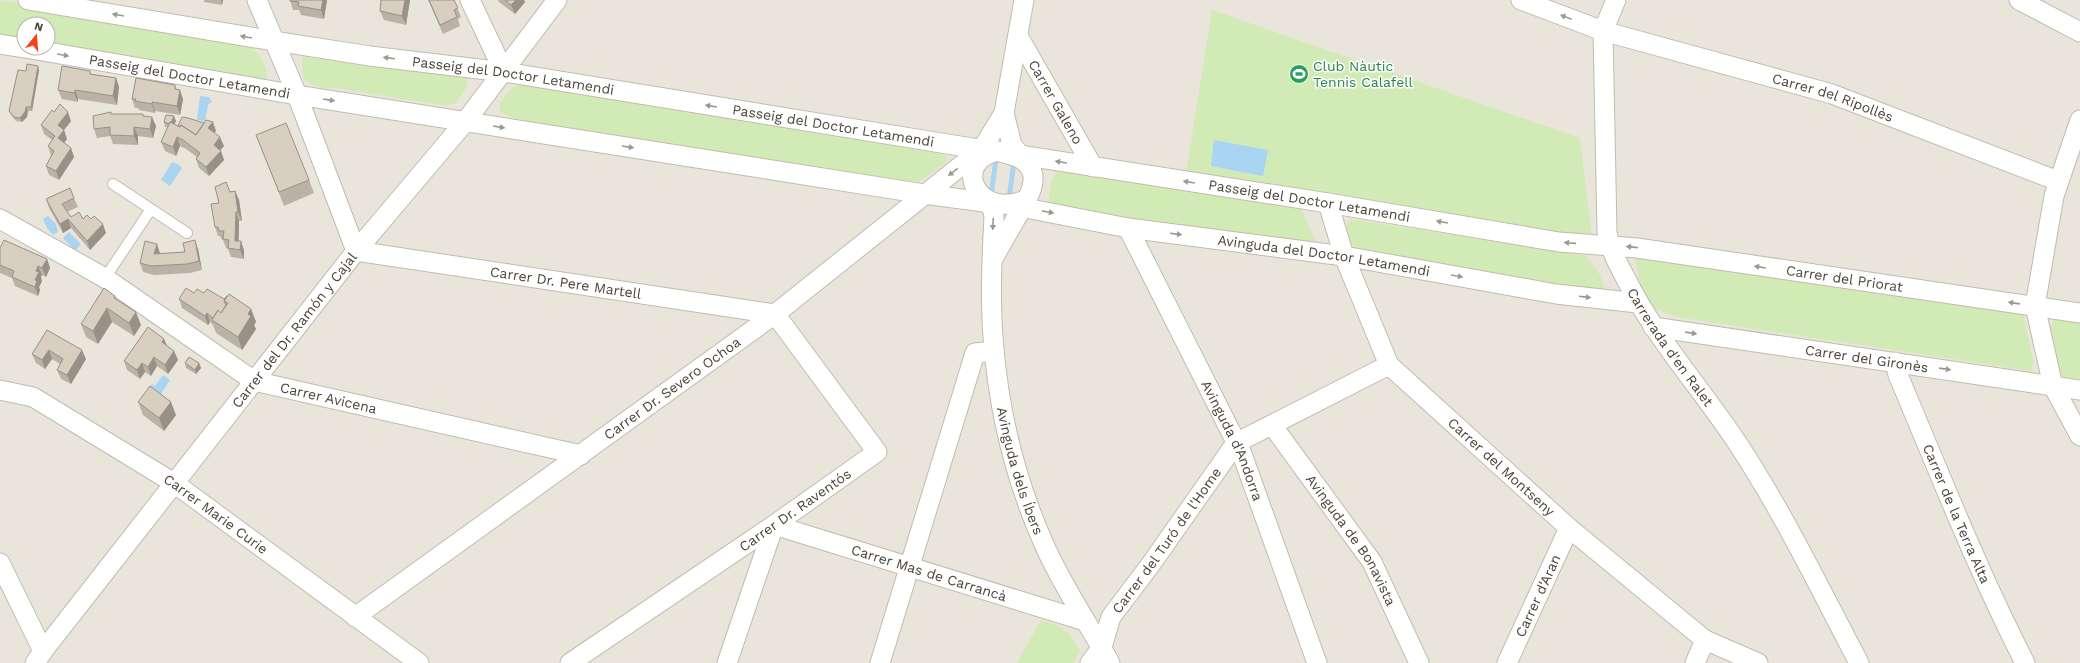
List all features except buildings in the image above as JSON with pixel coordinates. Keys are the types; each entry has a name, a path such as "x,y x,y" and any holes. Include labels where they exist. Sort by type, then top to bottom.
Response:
{"street":[{"name":"Passeig del Doctor Letamendi","path":"28,0 370,56 504,72 1007,154 1328,203 1559,242 1609,246"},
{"path":"257,0 297,95 356,251"},
{"path":"470,0 504,72"},
{"name":"Carrer del Dr. Ramón y Cajal","path":"39,657 356,251 465,122 557,0"},
{"name":"Carrer Galeno","path":"1007,154 1004,113 1024,0"},
{"name":"Carrer del Ripollès","path":"1521,0 1603,31 1832,94 2058,181"},
{"name":"Carrerada d'en Ralet","path":"1616,0 1603,31 1607,232 1609,246 1638,303 1653,327 1737,443 1792,533 1859,663"},
{"path":"2019,0 2080,32"},
{"name":"Carrer Galeno","path":"1018,36 1093,167"},
{"name":"Passeig del Doctor Letamendi","path":"0,44 16,47"},
{"name":"Passeig del Doctor Letamendi","path":"56,54 297,95 924,194 1002,201"},
{"name":"Carrer Galeno","path":"974,168 1007,154 1012,145 1004,113"},
{"path":"2080,120 2054,196 2035,306 2053,386 2080,436"},
{"path":"992,260 1002,201 1034,180 1030,168 1007,154"},
{"name":"Carrer Dr. Severo Ochoa","path":"355,617 776,314 924,194 1007,154"},
{"name":"Avinguda dels Íbers","path":"974,168 973,177 1002,201 992,208 994,216 992,260 994,351 1006,435 1018,480 1043,543 1085,621 1106,655"},
{"name":"Avinguda del Doctor Letamendi","path":"1002,201 1128,228 1344,256 1556,294 1638,303"},
{"name":"Carrer del Montseny","path":"1328,203 1344,256 1388,365 1569,528 1706,640 1758,663"},
{"name":"Carrer Avicena","path":"0,219 105,278 254,381 581,455"},
{"name":"Avinguda d'Andorra","path":"1128,228 1236,442 1317,663"},
{"name":"Carrer del Priorat","path":"1609,246 1637,248 2080,313"},
{"name":"Carrer Dr. Pere Martell","path":"356,251 776,314"},
{"name":"Carrer Dr. Raventós","path":"570,663 774,525 877,452 776,314"},
{"name":"Carrer del Gironès","path":"1653,327 2080,390"},
{"path":"880,663 975,354 994,351"},
{"name":"Carrer de la Terra Alta","path":"1896,362 1900,380 1967,540 2025,663"},
{"name":"Carrer del Turó de l'Home","path":"1090,663 1106,655 1111,617 1156,558 1236,442 1388,365"},
{"name":"Carrer Marie Curie","path":"0,390 33,397 174,483 419,663"},
{"name":"Avinguda de Bonavista","path":"1272,424 1372,562 1419,663"},
{"path":"727,663 774,525"},
{"name":"Carrer Mas de Carrancà","path":"774,525 909,568 1085,621"},
{"name":"Carrer d'Aran","path":"1507,663 1569,528"},
{"path":"0,563 39,657"},
{"path":"1695,663 1706,640"}],"lane":[{"path":"113,184 187,233"},
{"path":"105,278 151,209"}],"shaded area":[{"path":"0,0 2080,0 2080,663 0,663"}],"green space":[{"path":"0,0 241,39 251,46 260,56 267,74 266,80 56,46 56,16 16,16 16,40 0,37"},
{"name":"Club Nàutic Tennis Calafell","path":"1212,10 1580,138 1592,237 1186,173"},
{"path":"303,53 461,76 467,78 468,85 456,103 445,106 334,88 317,87 311,85 304,77 302,71"},
{"path":"519,84 932,150 946,156 947,162 916,184 534,123 510,117 500,111 499,106 505,96 512,88"},
{"path":"1057,170 1301,207 1316,243 1316,248 1048,204 1051,181"},
{"path":"1351,219 1586,256 1600,275 1604,287 1602,292 1596,293 1351,250 1346,230 1348,222"},
{"path":"1642,256 2023,313 2033,360 2032,371 1682,318 1657,310 1642,291 1635,259"},
{"path":"2066,318 2080,320 2080,379 2064,377 2059,374 2050,328 2054,320"},
{"path":"1041,620 1054,624 1064,630 1072,638 1080,651 1073,663 1017,663"}],"water":[{"path":"200,96 209,97 212,102 208,105 205,121 197,120"},
{"path":"1214,140 1268,150 1263,176 1211,166"},
{"path":"172,162 178,164 182,168 170,186 161,180"},
{"path":"48,216 56,224 58,232 53,235 47,228 43,219"},
{"path":"69,232 81,244 75,251 63,238"},
{"path":"163,375 170,380 161,394 150,387 152,384 155,386"}],"waterway":[{"path":"991,196 996,159"},
{"path":"1009,199 1014,162"}],"place":[{"name":"Club Nàutic Tennis Calafell","path":"1299,74"}]}
